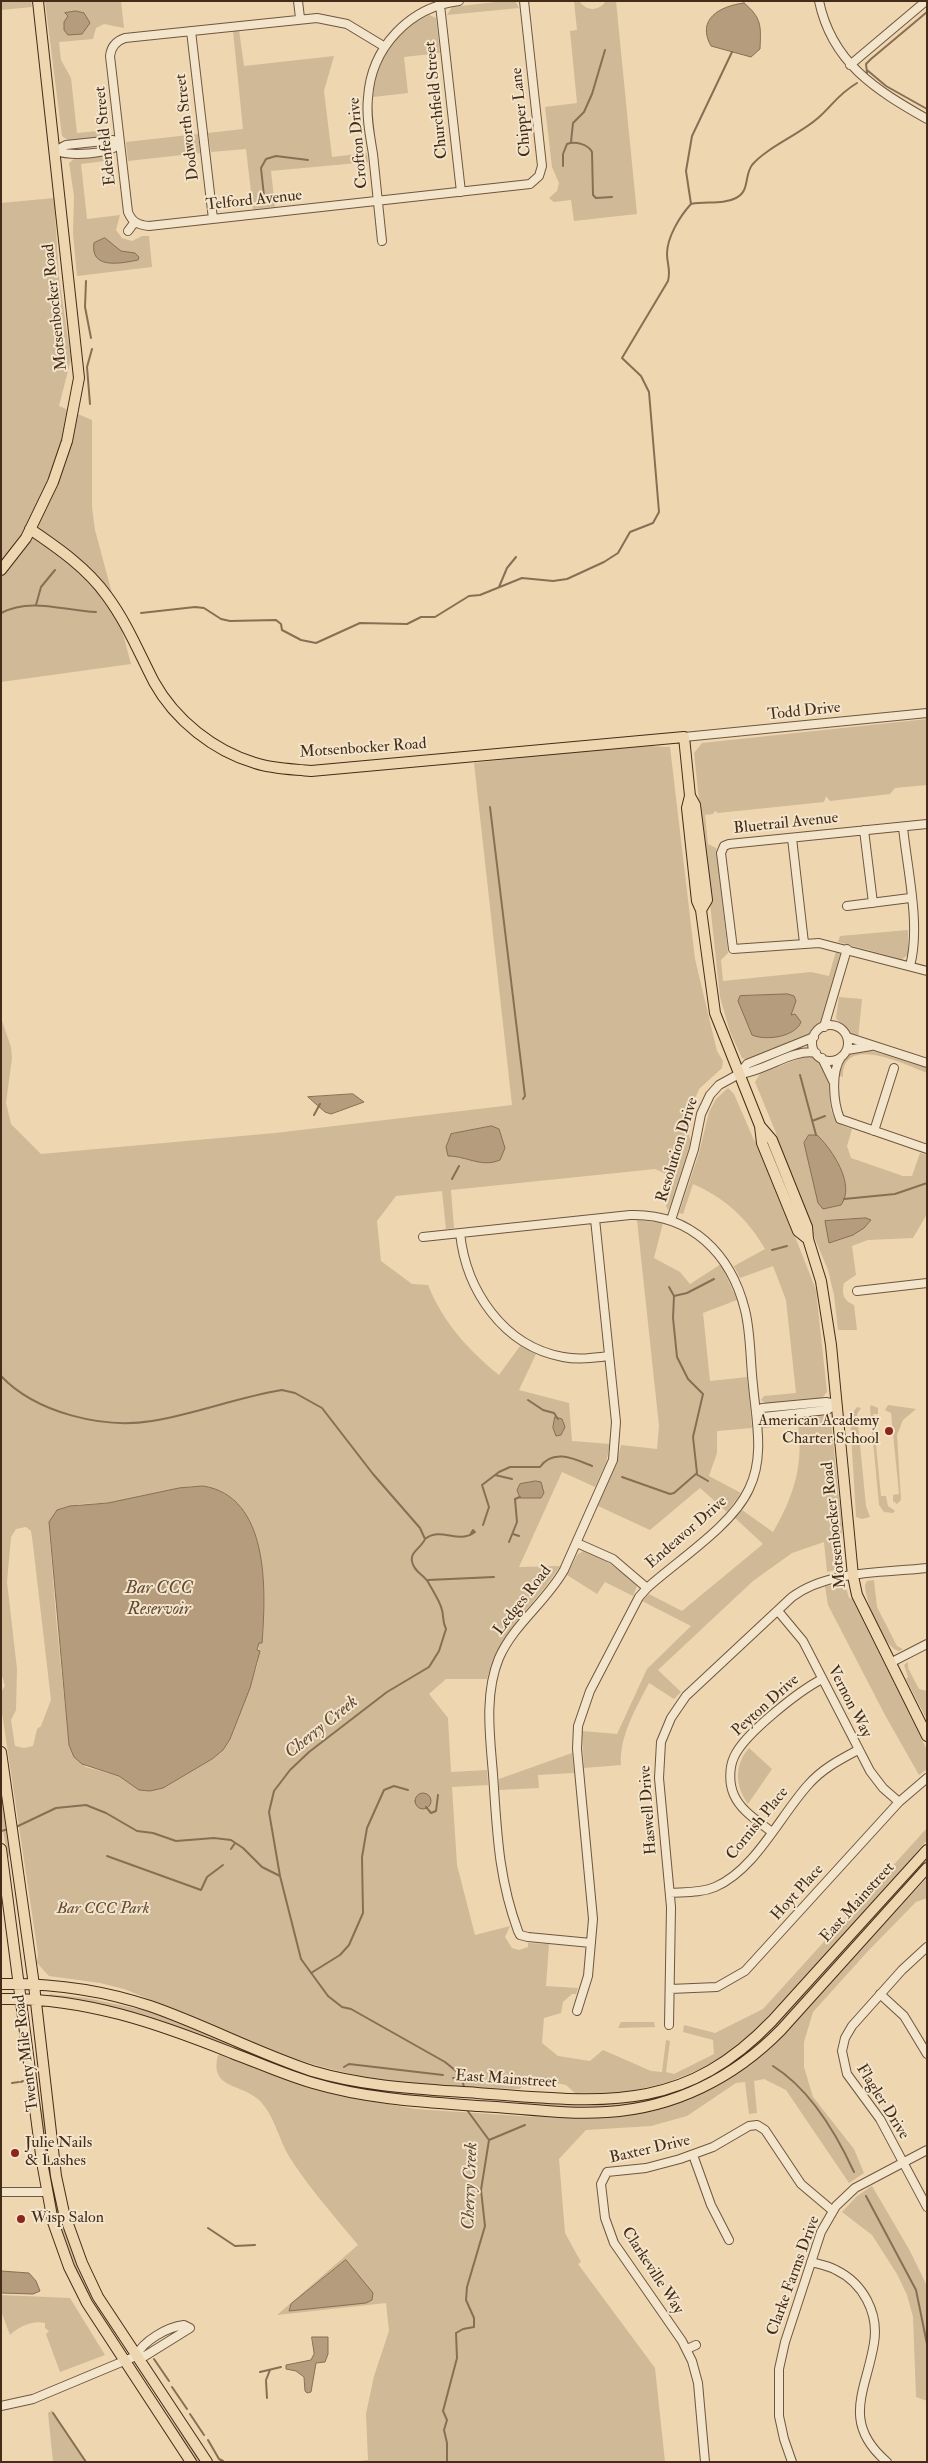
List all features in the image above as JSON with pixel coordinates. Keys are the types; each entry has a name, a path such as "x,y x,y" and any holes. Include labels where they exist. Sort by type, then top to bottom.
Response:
{"main road":[{"name":"Motsenbocker Road","path":"38,1 78,378 62,457 54,482 30,529 76,562 103,590 129,630 155,682 174,710 211,742 232,754 255,763 278,768 311,771 684,737 690,796 696,805 707,900 701,910 716,1013 760,1126 772,1140 807,1227 808,1239 823,1292 837,1404 853,1576 859,1600 927,1736"},
{"path":"1,570 30,529"},
{"name":"Twenty Mile Road","path":"1,1752 34,1984 56,2176 64,2213 90,2280 136,2356 206,2462"},
{"name":"East Mainstreet","path":"1,1984 34,1984 84,1990 137,2002 292,2064 330,2075 382,2086 591,2101 627,2098 676,2086 712,2069 759,2035 927,1850"},
{"name":"Twenty Mile Road","path":"2,1854 46,2192 53,2222 74,2277 93,2313 191,2462"},
{"name":"East Mainstreet","path":"1,1999 35,1999 91,2006 141,2019 288,2075 325,2087 378,2098 593,2113 630,2110 680,2097 722,2078 749,2059 769,2042 927,1868"}],"street":[{"path":"298,1 300,18"},
{"name":"Crofton Drive","path":"382,241 367,105 373,72 385,46 409,21 440,5 459,1"},
{"name":"Chipper Lane","path":"378,201 524,185 537,178 542,166 524,1"},
{"path":"819,1 831,36 850,64 876,89 927,119"},
{"path":"850,64 926,1"},
{"name":"Churchfield Street","path":"440,5 461,192"},
{"path":"107,39 114,45 125,38 300,18 324,18 347,24 385,46"},
{"name":"Dodworth Street","path":"191,31 213,219"},
{"name":"Edenfeld Street","path":"114,45 110,56 128,212 134,223"},
{"path":"55,151 66,145 113,140 120,144"},
{"path":"537,178 544,185"},
{"name":"Telford Avenue","path":"134,223 148,226 378,201"},
{"path":"128,231 134,223"},
{"name":"Todd Drive","path":"684,737 927,713"},
{"name":"Bluetrail Avenue","path":"804,943 733,949 722,849 729,844 927,824"},
{"path":"902,827 914,936 910,966"},
{"path":"864,830 873,903"},
{"path":"792,838 804,943 823,943 927,971"},
{"path":"847,906 910,898"},
{"path":"739,1074 747,1064 814,1038 824,1027 830,1013 846,949"},
{"path":"830,1013 838,1027 847,1037 927,1063"},
{"path":"824,1027 838,1027"},
{"path":"847,1037 847,1050"},
{"path":"814,1038 813,1046 834,1083"},
{"path":"871,1046 847,1050 837,1064 834,1083 840,1118 927,1149"},
{"path":"739,1074 752,1073 804,1053 833,1060 841,1057"},
{"path":"874,1131 894,1068"},
{"name":"Resolution Drive","path":"671,1220 694,1149 702,1110 710,1095 719,1084 739,1074"},
{"name":"Endeavor Drive","path":"423,1237 638,1215 671,1220 692,1230 707,1241 724,1260 733,1276 745,1311 756,1413 758,1460 753,1480 743,1501 726,1521 646,1588 625,1621 594,1681 585,1701 578,1726 577,1749 593,1911 588,1976 577,2011"},
{"name":"Ledges Road","path":"591,1943 528,1937 520,1935 518,1931 498,1860 490,1712 493,1676 502,1652 517,1628 560,1577 577,1543 614,1453 616,1422 595,1219"},
{"path":"460,1233 464,1258 474,1286 495,1315 516,1336 538,1350 563,1358 580,1359 608,1356"},
{"path":"857,1291 927,1284"},
{"path":"756,1413 763,1416 827,1410 837,1404"},
{"path":"577,1543 613,1559 646,1588"},
{"name":"Haswell Drive","path":"669,2025 670,1893 659,1770 660,1750 666,1729 686,1696 778,1611 810,1585 828,1579 927,1568"},
{"name":"Vernon Way","path":"778,1611 799,1635 876,1781 899,1802"},
{"path":"890,1663 927,1644"},
{"name":"Peyton Drive","path":"772,1832 742,1808 734,1796 731,1780 733,1760 744,1743 792,1698 822,1679"},
{"name":"Cornish Place","path":"670,1893 703,1890 727,1880 743,1866 815,1778 832,1764 858,1750"},
{"name":"Hoyt Place","path":"670,1989 717,1987 745,1971 899,1802 927,1778"},
{"name":"Flagler Drive","path":"927,1947 880,1994 849,2030 843,2042 842,2058 846,2074 880,2119 927,2207"},
{"path":"880,1994 904,2016 927,2054"},
{"name":"Baxter Drive","path":"605,2175 611,2171 658,2165 692,2155 721,2143 749,2126 761,2126 801,2184 833,2211"},
{"name":"Clarke Farms Drive","path":"792,2462 780,2422 778,2378 783,2350 821,2232 833,2211 855,2188 927,2150"},
{"path":"692,2155 711,2205 729,2240"},
{"name":"Clarkeville Way","path":"605,2175 601,2184 602,2201 612,2238 687,2350 698,2383 705,2462"},
{"path":"1,2192 46,2192"},
{"path":"811,2262 846,2276 862,2292 870,2307 875,2337 860,2395 860,2416 870,2442 887,2462"},
{"path":"1,2406 33,2399 136,2356 145,2356 190,2328 184,2325 168,2329 140,2348 136,2356"},
{"path":"687,2350 696,2345"}],"green space":[{"path":"1,1 31,1 32,7 1,10"},
{"path":"45,1 121,1 124,28 104,24 96,28 93,39 59,42 61,60 71,78 77,133 109,130 108,137 69,141 62,136"},
{"path":"515,1 519,8 447,15 452,7"},
{"path":"574,1 579,1 582,5 593,9 600,7 606,1 616,1 637,214 574,221 571,200 554,202 549,198 557,191 559,183 552,167 545,107 577,103 570,31 577,30"},
{"path":"429,15 436,18 440,53 404,57 408,93 373,97 379,71 390,48 407,29"},
{"path":"239,30 244,66 334,56 324,91 332,157 367,153 368,162 271,171 275,207 253,209 246,149 211,152 208,133 243,129 233,31"},
{"path":"198,134 200,153 128,161 126,142"},
{"path":"112,154 113,160 81,164 87,219 120,215 116,230 122,238 132,241 142,236 149,236 152,267 77,276 73,234 74,196 69,163 75,158"},
{"path":"54,198 59,277 71,359 59,406 92,420 92,507 95,530 131,664 1,682 1,203"},
{"path":"927,719 927,785 895,788 890,794 830,801 826,796 824,802 718,813 715,811 713,814 705,815 708,844 716,848 728,953 721,960 723,981 811,972 829,976 836,951 840,954 824,1020 820,1027 811,1036 748,1060 742,1058 730,1032 720,997 694,753 702,743"},
{"name":"Bar CCC Park","path":"630,745 670,747 695,959 717,1051 723,1061 722,1068 699,1089 693,1104 689,1136 691,1142 668,1210 666,1206 675,1178 655,1169 451,1190 454,1228 446,1229 442,1191 396,1196 377,1221 381,1261 412,1284 428,1285 449,1323 477,1356 499,1375 520,1346 536,1354 519,1390 569,1403 572,1441 610,1444 606,1463 595,1487 562,1472 519,1567 560,1566 509,1631 500,1645 487,1679 446,1679 429,1694 448,1718 451,1772 487,1770 488,1785 452,1787 457,1865 475,1935 510,1926 505,1937 512,1948 519,1950 528,1947 528,1943 549,1944 546,1986 578,1988 576,1994 572,1994 563,2002 561,2013 544,2018 542,2043 558,2056 590,2061 603,2050 651,2071 662,2072 666,2040 670,2041 666,2072 674,2074 714,2054 713,2040 683,2032 684,2025 715,2033 763,2009 927,1828 927,1840 885,1889 746,2040 715,2063 666,2083 622,2093 576,2094 566,2085 528,2077 520,2089 433,2085 390,2081 347,2073 318,2066 262,2047 124,1989 100,1983 49,1976 37,1963 38,1954 1,1706 1,1692 5,1686 1,1672 1,1018 11,1047 12,1058 6,1103 11,1124 41,1154 275,1133 512,1105 474,763","holes":["192,1486 218,1490 237,1502 250,1521 258,1544 262,1569 262,1643 259,1642 258,1663 230,1739 223,1750 212,1759 163,1788 139,1790 119,1776 86,1767 74,1757 69,1745 49,1528 63,1508 80,1504 108,1503","26,1527 31,1531 51,1700 41,1726 37,1729 33,1746 24,1748 15,1746 11,1720 16,1710 17,1669 7,1582 11,1537 16,1529"]},
{"path":"908,930 908,955 902,959 838,942 840,936"},
{"path":"839,997 862,999 858,1039 848,1034 836,1018"},
{"path":"866,1049 927,1068 927,1073 891,1059 864,1054 853,1057 845,1064 843,1077 838,1075 845,1056"},
{"path":"808,1055 818,1059 824,1065 828,1074 830,1105 833,1114 839,1123 852,1129 847,1146 851,1158 903,1176 912,1176 920,1153 927,1155 927,1214 913,1238 868,1240 852,1246 856,1275 844,1283 843,1291 844,1297 854,1305 857,1330 838,1330 834,1295 828,1270 785,1167 776,1133 755,1082 760,1074"},
{"path":"728,1088 734,1094 754,1140 759,1145 816,1290 827,1392 822,1398 767,1404 761,1400 764,1396 796,1393 786,1300 773,1266 740,1278 734,1266 765,1249 751,1228 735,1210 705,1190 693,1184 683,1214 679,1213 699,1153 709,1112 716,1099"},
{"path":"637,1220 663,1223 654,1258 680,1272 690,1284 721,1264 737,1300 703,1313 710,1381 747,1377 752,1428 717,1431 717,1453 709,1476 741,1493 727,1512 700,1488 650,1530 598,1506 616,1464 621,1445 657,1449 659,1426"},
{"path":"871,1405 878,1408 878,1414 873,1414 881,1496 886,1496 888,1506 895,1511 893,1513 884,1512 879,1505"},
{"path":"888,1405 916,1409 903,1420 897,1435 901,1500 897,1504 893,1501 893,1495 899,1494 891,1413 885,1410"},
{"path":"857,1407 861,1408 857,1414 866,1506 870,1517 862,1519 856,1517 850,1416"},
{"path":"822,1415 831,1422 842,1526 842,1568 827,1572 824,1542 792,1553 753,1581 658,1670 681,1692 674,1699 649,1683 626,1733 621,1754 621,1765 584,1768 582,1731 617,1734 647,1669 691,1626 642,1601 649,1594 682,1611 763,1544 735,1518 742,1510 773,1532 786,1507 795,1481 798,1467 799,1440 798,1425 763,1428 767,1420"},
{"path":"583,1551 605,1561 631,1580 637,1586 633,1596 605,1582 597,1594 567,1575 577,1555"},
{"path":"874,1580 877,1607 897,1646 903,1649 899,1651 887,1642 881,1633 868,1601 865,1585 867,1581"},
{"path":"842,1584 846,1588 849,1598 852,1599 926,1748 927,1769 919,1775 885,1715 828,1605 825,1586"},
{"path":"908,1662 908,1668 919,1689 927,1691 927,1720 906,1679 908,1677 904,1665"},
{"path":"749,1748 772,1769 748,1804 741,1790 738,1776 741,1761"},
{"path":"572,1753 574,1773 538,1775 539,1788 499,1790 499,1779"},
{"path":"1,1785 10,1855 8,1858 1,1820"},
{"path":"927,1856 927,1861 791,2012 770,2033 725,2070 700,2084 672,2096 640,2105 595,2109 519,2104 518,2101 598,2105 644,2099 687,2085 727,2064 764,2036"},
{"path":"927,1878 927,1898 916,1902 813,2012 804,2042 804,2067 813,2097 854,2149 864,2173 849,2183 786,2090 764,2079 754,2081 757,2113 749,2114 745,2082 736,2083 687,2116 651,2126 586,2130 559,2159 565,2233 581,2262 578,2264 655,2368 665,2462 350,2462 368,2460 366,2414 374,2376 389,2331 386,2303 277,2315 358,2245 298,2169 287,2152 265,2107 258,2099 249,2093 231,2086 219,2076 216,2067 218,2055 223,2054 301,2085 354,2098 416,2109 535,2117 613,2117 652,2110 691,2098 712,2088 755,2060"},
{"path":"49,1994 87,1998 153,2012 276,2062 439,2095 440,2099 385,2094 315,2080 146,2016 98,2003 50,1996"},
{"path":"621,2022 654,2022 655,2027 618,2028"},
{"path":"42,2109 60,2215 72,2250 122,2343 88,2292 63,2237 48,2177 39,2111"},
{"path":"872,2186 910,2251 927,2286 927,2401 916,2397 913,2317 907,2295 897,2274 872,2235 842,2212 857,2196"},
{"path":"1,2295 70,2298 105,2355 60,2372 46,2334 49,2331 45,2328 45,2323 36,2322 26,2325 10,2335 1,2311"},
{"path":"137,2372 201,2462 196,2462"},
{"path":"52,2410 87,2462 53,2462 48,2413"}],"water":[{"path":"744,3 754,13 760,28 760,49 751,57 711,46 707,37 706,28 713,15 727,7"},
{"path":"76,11 84,13 90,23 82,34 68,35 64,30 64,22 68,16 65,13"},
{"path":"105,238 121,251 135,253 139,257 138,260 122,263 101,261 96,257 94,243"},
{"path":"788,994 794,996 796,1001 791,1015 795,1014 801,1022 798,1027 780,1036 765,1038 752,1035 738,1001 740,996"},
{"path":"353,1094 364,1102 331,1114 325,1112 308,1097"},
{"path":"492,1126 499,1129 505,1148 500,1160 487,1163 448,1156 446,1147 451,1134"},
{"path":"809,1135 817,1135 823,1141 840,1168 846,1188 845,1197 841,1205 823,1209 818,1203 804,1143"},
{"path":"866,1218 871,1220 864,1228 853,1235 829,1243 825,1221"},
{"path":"555,1417 562,1419 565,1427 561,1435 556,1436 553,1428"},
{"path":"541,1482 544,1493 541,1498 520,1498 517,1490 520,1484"},
{"name":"Bar CCC Reservoir","path":"203,1486 225,1493 241,1507 252,1526 259,1549 263,1573 262,1643 259,1643 257,1650 260,1651 250,1688 230,1739 223,1750 212,1759 163,1788 150,1791 139,1790 119,1776 82,1764 74,1757 69,1745 49,1522 57,1510 70,1506 108,1503 179,1488"},
{"path":"423,1793 431,1801 423,1809 415,1801"},
{"path":"346,2260 373,2293 372,2300 366,2303 289,2311 291,2304"},
{"path":"1,2271 29,2273 36,2281 40,2291 33,2294 1,2293"},
{"path":"312,2337 328,2337 328,2354 325,2362 316,2363 311,2392 307,2393 305,2391 304,2377 296,2371 286,2369 286,2365 311,2360 314,2354"}],"waterway":[{"path":"867,73 866,64 927,12"},
{"path":"571,142 573,123 584,112 592,94 605,50"},
{"path":"691,204 686,171 692,136 732,52"},
{"path":"867,70 886,86 927,109"},
{"path":"141,613 195,607 204,608 221,619 230,621 276,620 281,624 282,630 301,640 316,643 360,623 407,624 421,617 435,617 469,596 480,595 522,578 553,581 567,579 604,562 618,553 630,532 653,523 659,512 649,392 641,376 622,358 668,281 668,247 675,227 691,204 726,201 740,195 745,187 750,169 758,159 811,124 857,83"},
{"path":"563,166 563,154 567,144 577,143 588,147 592,152 593,195 596,198 612,197"},
{"path":"264,196 261,168 266,159 276,156 308,160"},
{"path":"86,281 85,307 91,338"},
{"path":"90,404 87,367 92,349"},
{"path":"499,587 507,568 516,557"},
{"path":"36,605 41,587 55,570"},
{"path":"1,613 12,608 36,605 96,612"},
{"path":"490,807 525,1096 523,1099"},
{"path":"800,1075 816,1135"},
{"path":"314,1115 320,1104"},
{"path":"812,1121 825,1116"},
{"path":"452,1179 459,1166"},
{"path":"844,1199 895,1194 927,1183"},
{"path":"772,1250 787,1246"},
{"path":"674,1296 687,1293 714,1279"},
{"path":"622,1477 670,1494 674,1493 697,1473 693,1437 703,1394 688,1379 677,1357 673,1318 674,1296 669,1287"},
{"name":"Cherry Creek","path":"1,1376 32,1400 51,1409 92,1420 113,1423 133,1423 168,1418 282,1390 295,1393 322,1408 373,1474 420,1528 425,1539 414,1552 412,1561 414,1568 428,1582 443,1612 446,1629 439,1651 429,1667 387,1692 309,1752 290,1770 274,1791 269,1812 280,1876 301,1959 328,1996 342,2007 351,2009 445,2062 461,2075 464,2087"},
{"path":"528,1400 543,1410 554,1413 558,1419"},
{"path":"483,1525 489,1507 482,1485 499,1472 510,1467 540,1467 545,1461 558,1456 572,1458 592,1466"},
{"path":"696,1474 708,1481"},
{"path":"495,1475 512,1479"},
{"path":"509,1542 517,1522 515,1499 520,1497"},
{"path":"470,1535 473,1530"},
{"path":"470,1535 474,1531"},
{"path":"425,1539 437,1534 462,1537 469,1536 475,1532"},
{"path":"513,1534 519,1536"},
{"path":"428,1580 494,1577"},
{"path":"311,1973 340,1955 349,1945 363,1913 362,1857 367,1828 384,1790 394,1786 408,1790"},
{"path":"426,1807 431,1813 436,1811 438,1795"},
{"path":"16,1827 56,1808 86,1805 106,1813 137,1831 153,1833 176,1841 214,1838 231,1840 243,1848 262,1867 280,1876"},
{"path":"1,1831 9,1829"},
{"path":"231,1849 235,1843"},
{"path":"107,1856 201,1890 207,1877 223,1865"},
{"path":"344,2067 349,2064 443,2075"},
{"path":"773,2066 799,2087 821,2113 839,2142 854,2172"},
{"name":"Cherry Creek","path":"453,2078 463,2080"},
{"path":"12,2083 19,2082"},
{"name":"Cherry Creek","path":"447,2462 447,2443 444,2430 447,2420 443,2411 457,2358 456,2333 463,2329 474,2327 474,2318 466,2300 467,2287 485,2226 481,2190 489,2140 467,2110"},
{"path":"489,2140 525,2125"},
{"path":"866,2196 916,2290 927,2344"},
{"path":"208,2228 235,2246 255,2245"},
{"path":"154,2359 169,2381"},
{"path":"260,2372 281,2367"},
{"path":"266,2380 270,2370"},
{"path":"266,2381 267,2398"},
{"path":"172,2387 187,2409"},
{"path":"53,2413 86,2462"},
{"path":"190,2414 204,2435"},
{"path":"208,2440 219,2459 223,2461"}],"place":[{"name":"American Academy Charter School","path":"889,1431"},
{"name":"Julie Nails & Lashes","path":"15,2153"},
{"name":"Wisp Salon","path":"21,2219"}]}
